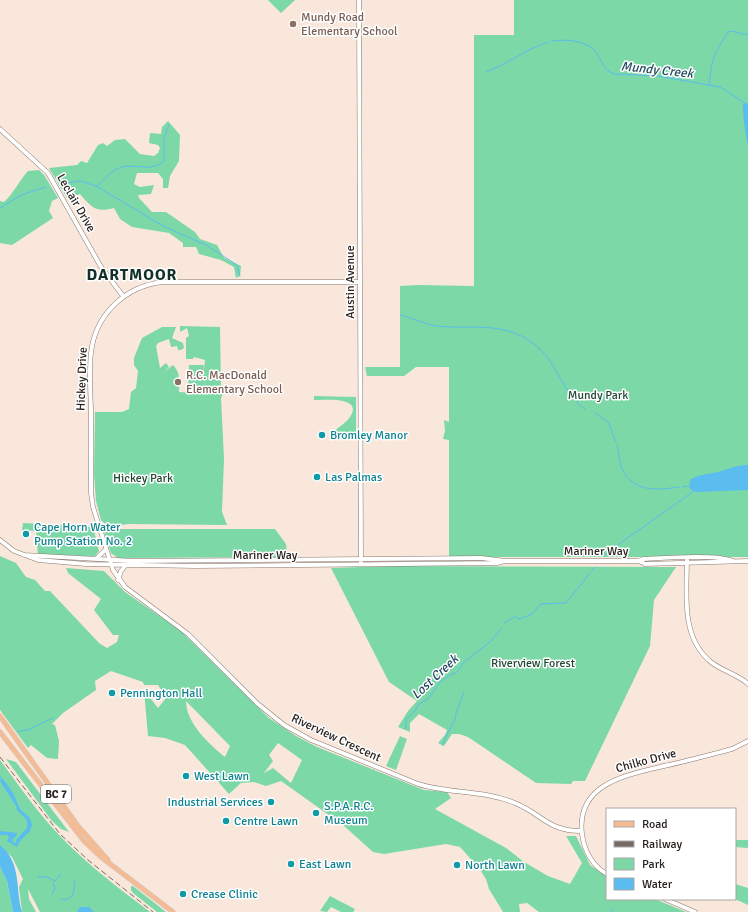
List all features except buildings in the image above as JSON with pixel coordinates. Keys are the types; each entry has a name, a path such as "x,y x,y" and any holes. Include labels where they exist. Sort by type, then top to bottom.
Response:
{"main road":[{"name":"Austin Avenue","path":"359,0 361,562"},
{"name":"Leclair Drive","path":"0,129 48,173 101,267 123,296"},
{"name":"Hickey Drive","path":"111,565 92,499 90,355 94,338 102,320 112,307 123,296 145,285 162,282 360,282"},
{"name":"Mariner Way","path":"0,540 12,550 42,561 111,565 361,562 497,563 506,561"},
{"path":"352,559 360,548 369,559"},
{"path":"96,559 106,549"},
{"name":"Mariner Way","path":"24,555 109,560 352,559 361,562 369,559 481,558 506,561 638,561 644,559 727,558 733,561"},
{"path":"687,558 688,622 694,641 702,653 713,664 748,684"},
{"name":"Mariner Way","path":"638,561 645,564 727,563 733,561 748,561"},
{"name":"Riverview Crescent","path":"111,565 118,580 125,587 188,634 265,710 295,732 418,784 434,788 479,793 498,797 522,806 551,826 565,830 581,831"},
{"path":"118,580 121,571 126,565"},
{"name":"BC 7","path":"0,716 83,833 117,868"},
{"name":"BC 7","path":"0,732 76,832 101,857 173,912"},
{"name":"Chilko Drive","path":"606,873 596,865 587,853 581,831 583,817 590,801 600,789 611,781 623,776 732,749 748,741"},
{"path":"667,900 695,912"}],"green space":[{"path":"268,0 295,0 281,13"},
{"name":"Mundy Park","path":"514,0 748,0 748,557 449,557 449,440 443,439 445,431 444,420 449,422 449,367 416,367 404,376 367,376 365,367 400,367 400,286 474,286 474,35 514,35"},
{"path":"168,121 180,135 179,161 170,176 168,188 163,188 163,179 158,173 137,173 134,184 140,187 154,185 151,194 138,195 139,198 152,212 166,212 195,232 200,239 217,245 224,258 241,266 240,276 236,278 234,267 221,260 199,254 196,247 183,247 183,243 169,233 132,227 120,219 114,208 103,210 94,208 80,194 67,198 49,168 77,165 81,161 87,163 98,145 103,143 107,146 115,140 125,139 140,154 154,156 158,153 160,148 158,145 149,143 150,133 161,134 162,127"},
{"path":"39,170 44,175 58,198 52,201 49,211 53,218 12,245 0,243 0,201 4,202 8,198 28,171"},
{"name":"Hickey Park","path":"180,326 220,327 224,459 222,512 227,525 128,524 108,527 101,520 96,501 94,474 95,412 122,412 129,409 131,392 136,388 138,371 134,365 134,358 142,338 162,327 176,327 172,338 183,343 184,348 178,350 177,346 171,347 169,339 158,343 156,346 160,368 166,363 169,367 164,372 173,365 176,368 179,378 179,392 197,393 202,390 202,387 188,387 189,365 204,365 203,381 205,360 194,357 193,359 186,359 186,338 189,336 187,328 180,332"},
{"path":"314,396 356,397 356,438 336,439 334,432 350,417 353,410 352,405 341,401 314,400"},
{"path":"23,523 93,527 99,551 95,556 38,555 36,531 22,530"},
{"path":"103,529 275,529 286,544 287,553 285,557 118,558 111,553"},
{"path":"0,556 16,563 26,577 35,580 45,591 50,591 99,643 107,648 117,642 119,635 113,635 94,610 101,599 68,573 66,568 104,571 125,592 181,631 269,718 296,736 317,747 424,790 447,792 451,798 435,809 506,848 524,862 548,876 570,884 582,863 566,836 576,836 590,865 606,876 606,900 657,900 686,912 539,912 527,903 519,904 520,912 503,912 489,889 486,879 479,868 460,847 446,844 384,854 373,852 343,825 281,781 266,786 254,782 241,783 229,794 185,745 165,738 148,736 144,690 158,708 166,698 158,685 144,685 143,682 111,671 95,681 96,690 63,713 52,724 55,725 59,741 58,759 47,758 31,745 28,748 0,710","holes":["186,701 230,746 225,757 212,746 194,725 187,709","278,743 302,760 291,783 273,768 264,773 273,761 269,755"]},
{"name":"Riverview Forest","path":"392,566 676,567 654,600 650,646 585,781 573,781 571,784 536,783 468,737 459,734 452,734 444,746 438,743 445,735 447,730 419,714 410,723 410,732 398,727 408,711 417,701 389,682 331,568"},
{"path":"400,736 407,739 396,770 386,766"},
{"path":"6,759 16,762 69,832 61,829 52,821"},
{"path":"0,760 22,791 54,830 94,868 150,912 40,912 28,889 29,899 36,912 22,912 19,887 23,879 12,857 0,846"},
{"path":"736,840 748,840 748,848 736,847"},
{"path":"0,867 7,881 13,912 0,912"},
{"path":"736,884 748,888 748,905 736,899"},
{"path":"131,886 166,912 157,912 133,893"},
{"path":"330,896 355,909 353,912 341,912 331,907 327,912 320,911"}],"water":[{"path":"747,103 748,145 744,125 743,107 743,104"},
{"path":"748,465 748,490 697,492 691,490 689,486 691,479 697,476"},
{"path":"3,779 13,793 20,809 30,818 32,825 30,831 19,842 17,847 7,841 9,838 8,835 0,835 0,831 17,833 12,840 15,844 17,839 27,828 27,820 17,810 0,781"},
{"path":"0,845 7,852 15,868 22,912 13,912 7,881 0,867"},
{"path":"80,907 89,907 94,912 77,912"}],"waterway":[{"path":"709,86 714,58 728,32 731,31 748,35"},
{"name":"Mundy Creek","path":"552,41 564,40 583,43 589,46 598,55 606,69 614,74 658,76 720,87 745,103"},
{"name":"Mundy Creek","path":"486,72 533,48 549,42"},
{"name":"Mundy Creek","path":"97,186 111,173 122,167 150,167 164,161 164,138 169,125"},
{"path":"61,184 80,181 96,186 163,226 206,245 237,265 240,276"},
{"name":"Mundy Creek","path":"0,208 21,195 46,187"},
{"path":"401,315 436,326 490,328 515,333 540,349 552,363 571,396 585,409"},
{"path":"595,413 608,422 616,442"},
{"path":"617,445 622,469 627,477 633,482 639,486 655,489 679,487"},
{"path":"682,487 689,486"},
{"name":"Lost Creek","path":"604,556 694,491"},
{"name":"Lost Creek","path":"592,570 595,567"},
{"name":"Lost Creek","path":"517,618 520,619 532,614 541,604 566,603 590,573"},
{"name":"Lost Creek","path":"504,623 516,616"},
{"name":"Lost Creek","path":"406,729 406,719 416,710 418,705 429,698 440,682 457,672 464,662 490,642 502,628"},
{"path":"442,745 455,719 464,692"},
{"path":"18,731 28,730 53,718"},
{"path":"0,776 2,780"},
{"path":"38,877 47,877 55,881 61,874"},
{"path":"61,899 66,900 73,895 75,881"},
{"path":"52,894 55,888 53,882"}],"railway":[{"path":"0,757 60,834 88,860 153,912"}],"place":[{"name":"Mundy Road Elementary School","path":"293,24"},
{"name":"R.C. MacDonald Elementary School","path":"178,382"},
{"name":"Bromley Manor","path":"322,435"},
{"name":"Las Palmas","path":"317,477"},
{"name":"Cape Horn Water Pump Station No. 2","path":"26,534"},
{"name":"Pennington Hall","path":"112,693"},
{"name":"West Lawn","path":"186,776"},
{"name":"Industrial Services","path":"271,802"},
{"name":"S.P.A.R.C. Museum","path":"316,813"},
{"name":"Centre Lawn","path":"226,821"},
{"name":"East Lawn","path":"291,864"},
{"name":"North Lawn","path":"457,865"},
{"name":"Crease Clinic","path":"183,894"}],"district":[{"name":"DARTMOOR","path":"132,275"}]}
